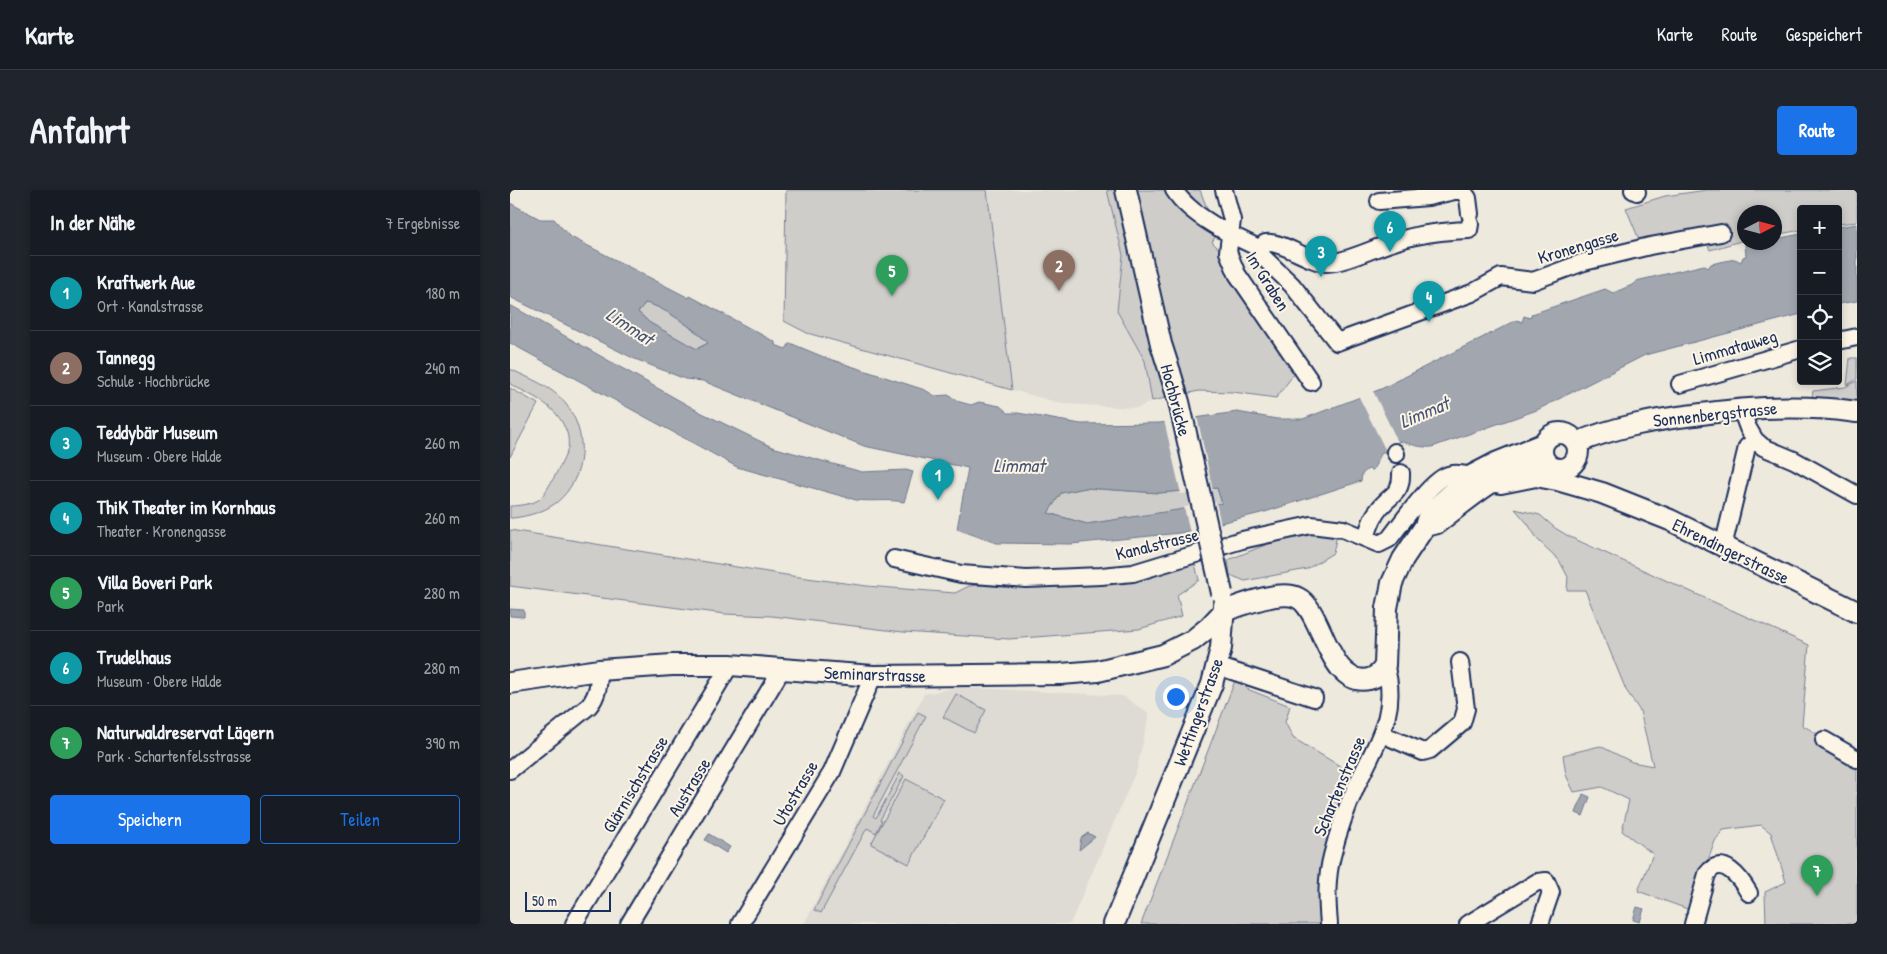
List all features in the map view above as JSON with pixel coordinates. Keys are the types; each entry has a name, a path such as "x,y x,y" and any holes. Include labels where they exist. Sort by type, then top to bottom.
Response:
{"main road":[{"name":"Hochbrücke","path":"1126,190 1161,344 1179,402 1223,602"},
{"name":"Sonnenbergstrasse","path":"1554,464 1568,467 1577,450 1609,431 1650,421 1741,409 1797,406 1857,412"},
{"path":"1223,602 1290,595 1296,597 1306,604 1340,667 1349,676 1364,680 1375,677 1385,665 1387,608 1392,583 1403,558 1430,514 1471,476 1496,463 1554,464 1550,436 1559,433 1569,436 1577,450"},
{"name":"Ehrendingerstrasse","path":"1577,450 1586,477 1602,494"},
{"name":"Ehrendingerstrasse","path":"1424,526 1437,523 1492,481 1509,471 1522,466 1554,464 1602,494 1670,520 1857,612"},
{"name":"Ehrendingerstrasse","path":"1492,481 1502,482 1536,476 1554,464"},
{"name":"Wettingerstrasse","path":"1114,924 1207,696 1221,648 1223,602"},
{"name":"Seminarstrasse","path":"510,683 599,670 672,665 730,665 873,676 1038,675 1098,671 1163,655 1183,646 1209,627 1223,602"}],"street":[{"path":"1174,190 1186,206 1261,249 1265,243 1272,242 1326,263 1351,258 1396,241 1419,235 1441,231 1469,230 1468,198 1461,190 1409,195 1379,201"},
{"name":"Im Graben","path":"1224,190 1232,220 1228,252 1237,274 1311,382"},
{"name":"Kronengasse","path":"1261,249 1262,256 1292,285 1337,342 1472,293 1501,277 1533,281 1584,262 1655,245 1721,233"},
{"path":"1842,340 1857,337"},
{"name":"Limmatauweg","path":"1680,384 1797,350"},
{"path":"1741,409 1748,428 1755,440 1763,447 1794,460 1857,495"},
{"path":"1723,547 1747,447 1755,440"},
{"path":"1366,538 1374,517 1380,508 1399,490 1402,484 1401,473"},
{"name":"Kanalstrasse","path":"894,559 961,574 1026,578 1108,576 1133,573 1242,540 1311,525 1343,529 1379,544 1387,541 1418,502 1446,475 1471,476 1492,481"},
{"path":"1382,734 1423,752 1430,750 1462,723 1466,709 1460,662"},
{"name":"Glärnischstrasse","path":"574,924 730,665"},
{"name":"Schartenstrasse","path":"1329,924 1326,886 1331,856 1356,788 1382,734 1390,705 1390,684 1385,665"},
{"path":"1217,666 1314,698"},
{"path":"510,770 589,706 595,698 599,685 599,670"},
{"name":"Austrasse","path":"629,924 782,670"},
{"name":"Utostrasse","path":"740,924 832,772 873,676"},
{"path":"1824,740 1857,759"},
{"path":"1693,924 1707,874 1711,867 1719,865 1726,867 1742,882 1748,893"},
{"path":"1468,924 1537,882 1546,881 1551,892 1540,924"}],"shaded area":[{"path":"786,190 987,190 1012,390 807,333 784,321"},
{"path":"987,190 1107,190 1123,255 1117,311 1145,361 1152,401 1138,408 1063,404 1012,390"},
{"path":"1107,190 1200,190 1217,234 1212,242 1236,266 1297,370 1276,398 1233,392 1199,391 1152,401 1145,361 1117,311 1123,255"},
{"path":"1707,190 1857,190 1857,222 1842,224 1842,205 1797,205 1797,231 1782,234 1782,205 1737,205 1737,242 1710,250 1703,232 1640,242 1626,208 1665,196"},
{"path":"645,303 670,313 708,343 696,349 650,323 638,312"},
{"path":"1850,358 1857,358 1857,379 1847,385"},
{"path":"510,369 539,383 560,397 573,415 581,441 579,468 574,481 566,493 556,503 546,509 530,515 513,518 510,518 510,506 537,501 543,496 564,458 568,442 565,428 560,418 548,406 510,384"},
{"path":"1857,381 1857,403 1812,397 1813,391 1845,387"},
{"path":"510,388 538,404 510,457"},
{"path":"1085,488 1159,493 1217,488 1222,504 1087,524 1048,513 1061,493"},
{"path":"1515,509 1540,515 1555,528 1570,537 1809,645 1802,725 1857,757 1857,924 1766,924 1765,892 1786,882 1771,833 1761,825 1723,830 1715,841 1690,910 1638,891 1653,854 1622,831 1629,800 1602,787 1574,792 1566,775 1563,755 1600,746 1632,762 1653,766 1640,711 1626,690 1585,590 1567,590 1568,577 1559,560 1538,540 1528,524"},
{"path":"510,530 792,576 867,586 955,593 969,586 1126,569 1192,552 1199,580 1177,595 1182,616 1139,629 1009,639 903,632 772,616 725,614 510,586"},
{"path":"1320,531 1337,535 1333,553 1307,569 1245,581 1230,575 1228,560 1295,533"},
{"path":"1236,678 1245,682 1247,689 1290,706 1285,722 1293,738 1355,775 1323,924 1141,924"},
{"path":"958,687 1123,696 1149,714 1137,769 1070,924 804,924 924,694"},
{"path":"956,694 986,710 974,733 943,717"},
{"path":"918,712 926,716 873,816 876,818 900,773 904,776 880,820 882,821 876,833 867,828 821,913 814,910"},
{"path":"906,779 944,799 909,864 871,844"}],"water":[{"name":"Limmat","path":"510,203 540,219 554,219 569,236 689,298 690,296 775,342 775,345 786,349 790,343 826,358 925,390 935,396 948,395 960,402 971,405 979,402 1000,406 1008,413 1081,424 1160,423 1237,412 1277,419 1303,419 1381,389 1517,320 1522,322 1524,316 1530,318 1532,314 1605,289 1613,293 1632,285 1636,281 1704,265 1708,268 1711,264 1735,259 1741,262 1743,257 1746,256 1746,250 1782,250 1782,238 1797,235 1797,315 1645,355 1537,410 1432,447 1399,441 1386,448 1385,452 1382,452 1373,470 1368,469 1362,474 1361,481 1265,512 1180,533 1071,544 996,543 957,529 968,468 864,446 703,381 685,379 635,359 510,297","holes":["645,303 679,319 708,343 697,349 650,323 638,312","1085,488 1159,493 1217,488 1222,503 1087,524 1048,513 1061,493"]},
{"path":"1857,224 1857,301 1842,303 1842,250 1842,226"},
{"path":"510,305 698,411 772,447 862,472 906,470 913,472 904,502 856,500 737,467 510,343"},
{"path":"510,609 524,610 524,617 510,616"},
{"path":"1583,794 1590,797 1583,816 1576,813"},
{"path":"1088,833 1095,837 1079,850 1081,838"},
{"path":"709,834 730,847 726,853 705,840"},
{"path":"1637,907 1644,909 1640,922 1633,920"}],"pier":[{"path":"1372,389 1399,444 1388,450 1387,453 1358,395"},
{"path":"1197,416 1213,491 1181,494 1164,420"},
{"path":"1216,502 1221,525 1190,533 1184,507"}],"place":[{"name":"Trudelhaus","path":"1390,252"},
{"name":"Teddybär Museum","path":"1321,277"},
{"name":"Tannegg","path":"1059,291"},
{"name":"Villa Boveri Park","path":"892,296"},
{"name":"ThiK Theater im Kornhaus","path":"1429,322"},
{"name":"Kraftwerk Aue","path":"938,500"},
{"name":"Naturwaldreservat Lägern","path":"1817,896"}]}
